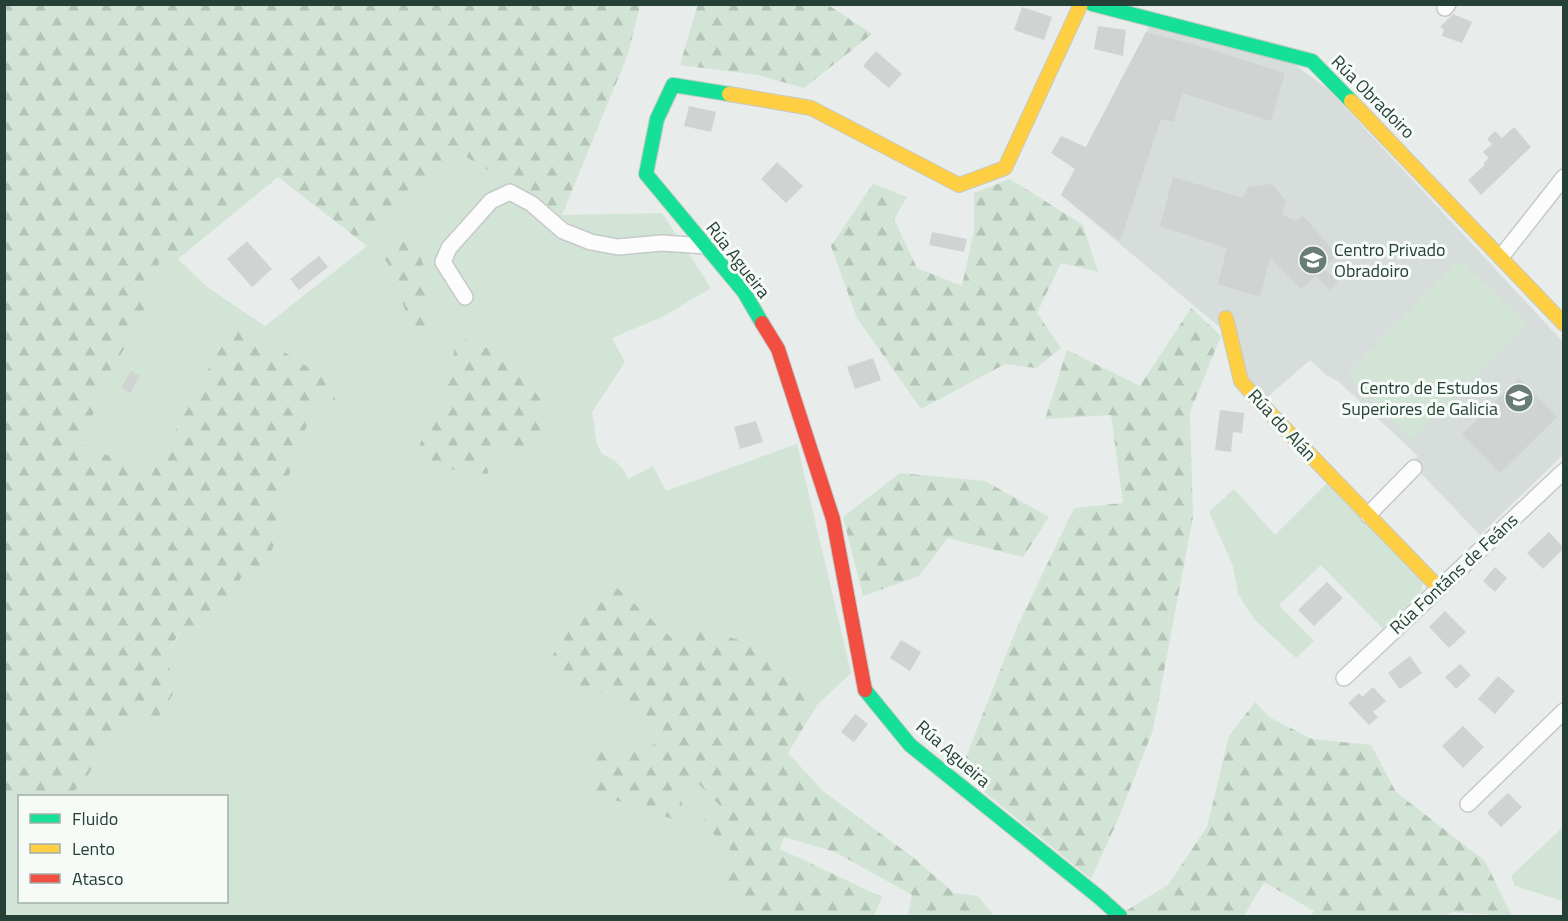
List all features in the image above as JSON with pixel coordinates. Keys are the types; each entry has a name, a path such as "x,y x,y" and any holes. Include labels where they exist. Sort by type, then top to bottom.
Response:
{"street":[{"name":"Rúa Agueira","path":"1081,4 1005,168 958,185 811,108 673,85 657,119 646,174 744,292 778,349 833,519 865,690 910,745 1120,916"},
{"name":"Rúa Obradoiro","path":"1092,4 1312,61 1502,257 1563,324"},
{"path":"1502,257 1563,177"},
{"path":"465,297 443,262 449,248 491,201 510,192 532,204 563,231 591,242 618,247 662,243 706,246"},
{"name":"Rúa do Alán","path":"1226,318 1241,381 1439,588"},
{"path":"1368,514 1414,468"},
{"name":"Rúa Fontáns de Feáns","path":"1344,678 1563,471"},
{"path":"1468,804 1563,711"}],"shaded area":[{"name":"Centro Privado Obradoiro","path":"1149,27 1287,59 1329,90 1563,342 1563,455 1480,535 1411,463 1418,456 1338,381 1326,375 1310,360 1265,399 1248,384 1227,333 1061,195"}],"green space":[{"path":"698,4 828,5 872,34 804,88 758,75 680,65"},
{"path":"4,5 640,5 628,54 562,215 461,154 367,246 278,177 178,259 231,310 161,257 143,317 101,388 84,444 126,464 149,480 234,321 337,385 334,393 335,400 322,403 312,414 298,446 282,498 278,531 264,576 247,562 227,613 207,625 180,632 167,653 173,694 158,718 122,721 106,741 100,757 82,784 69,795 18,795 18,811 4,806"},
{"path":"461,154 562,215 662,213 711,288 662,317 612,338 625,362 592,412 597,445 602,454 615,461 623,469 628,479 653,466 666,491 797,444 851,673 817,705 776,651 703,629 672,638 615,586 641,707 807,916 5,916 4,806 18,811 18,903 228,903 228,795 69,795 82,784 100,757 106,741 122,721 173,694 167,653 181,632 207,625 126,464 84,444 101,388 143,317 161,256 265,326 367,246"},
{"path":"1010,179 1083,225 1098,272 1061,263 1037,313 1061,348 1036,368 1005,364 921,409 857,318 831,246 873,184 907,197 894,219 917,268 962,286 974,231 974,193"},
{"path":"415,236 434,303 418,345 389,266 375,243"},
{"path":"1460,260 1526,324 1412,439 1347,374"},
{"path":"1191,308 1221,336 1190,412 1193,517 1153,730 1116,824 1091,879 960,772 1018,625 1074,508 1123,503 1111,415 1045,419 1067,350 1140,386"},
{"path":"457,337 501,353 545,404 547,442 499,452 487,474 410,464 446,392"},
{"path":"900,473 985,481 1049,517 1023,557 948,538 919,576 863,596 843,517"},
{"path":"1329,481 1423,580 1422,591 1383,629 1321,565 1279,605 1314,641 1296,658 1254,619 1238,594 1233,566 1209,512 1234,489 1275,535"},
{"path":"615,586 672,638 703,629 776,651 817,705 788,753 824,792 914,858 954,893 978,896 994,916 908,916 912,895 835,852 784,837 780,849 882,897 874,916 776,916 740,907 725,875 739,856 719,842 704,819 722,808 691,776 678,777 685,823 584,790 601,746 636,750 663,742 641,707 606,690 582,704 546,669 561,639"},
{"path":"1255,702 1269,717 1312,739 1371,745 1396,792 1485,861 1512,916 1452,912 1443,916 1311,916 1314,911 1264,882 1244,916 1129,916 1124,912 1168,885 1207,827 1229,736"},
{"path":"1563,827 1563,901 1515,886 1511,876"}],"building":[{"path":"1022,7 1052,17 1044,40 1014,30"},
{"path":"1453,14 1472,22 1462,43 1442,36 1444,30 1440,27"},
{"path":"1098,26 1126,30 1123,56 1094,49"},
{"path":"1146,32 1285,73 1271,121 1182,93 1174,122 1161,119 1120,241 1061,195 1075,169 1051,153 1061,136 1086,147"},
{"path":"876,51 902,74 889,88 863,66"},
{"path":"689,106 716,112 711,132 684,126"},
{"path":"1514,127 1531,147 1481,195 1468,180 1485,165 1483,164 1489,158 1483,152 1492,144 1487,139 1495,131 1502,138"},
{"path":"777,162 803,186 786,203 761,179"},
{"path":"1173,177 1243,198 1248,187 1272,184 1286,201 1282,215 1296,221 1303,216 1337,255 1324,268 1338,282 1330,290 1316,276 1301,289 1270,258 1260,297 1218,284 1227,248 1160,226"},
{"path":"932,232 967,239 964,252 929,245"},
{"path":"247,241 272,269 252,287 227,259"},
{"path":"319,256 328,267 299,290 290,279"},
{"path":"873,358 881,380 855,389 847,367"},
{"path":"131,371 140,376 130,393 121,388"},
{"path":"1519,378 1557,417 1500,473 1462,434"},
{"path":"1220,410 1244,413 1242,433 1233,432 1231,452 1215,450"},
{"path":"756,421 763,442 740,449 734,427"},
{"path":"1549,532 1563,549 1543,569 1527,553"},
{"path":"1495,567 1507,578 1495,592 1483,581"},
{"path":"1327,582 1343,598 1314,626 1298,610"},
{"path":"1445,611 1466,632 1449,648 1429,627"},
{"path":"901,640 921,652 910,671 890,658"},
{"path":"1410,656 1422,673 1400,689 1388,673"},
{"path":"1460,664 1471,675 1456,689 1445,677"},
{"path":"1498,676 1515,691 1495,714 1478,699"},
{"path":"1373,687 1386,701 1373,712 1378,717 1369,725 1348,703 1359,693 1362,697"},
{"path":"855,714 868,724 854,742 841,732"},
{"path":"1463,726 1484,747 1463,768 1442,746"},
{"path":"1508,793 1522,807 1501,827 1487,813"}],"traffic: fast":[{"path":"1092,4 1312,61 1351,101"},
{"path":"729,94 673,85 657,119 646,174 744,292 762,323"},
{"path":"865,690 910,745 1120,916"}],"traffic: slow":[{"path":"729,94 811,108 959,185 1005,168 1081,4"},
{"path":"1351,101 1564,324"},
{"path":"1226,318 1241,381 1439,588"}],"traffic: jam":[{"path":"762,323 778,349 833,519 865,690"}],"place":[{"name":"Centro Privado Obradoiro","path":"1313,260"},
{"name":"Centro de Estudos Superiores de Galicia","path":"1519,398"}]}
